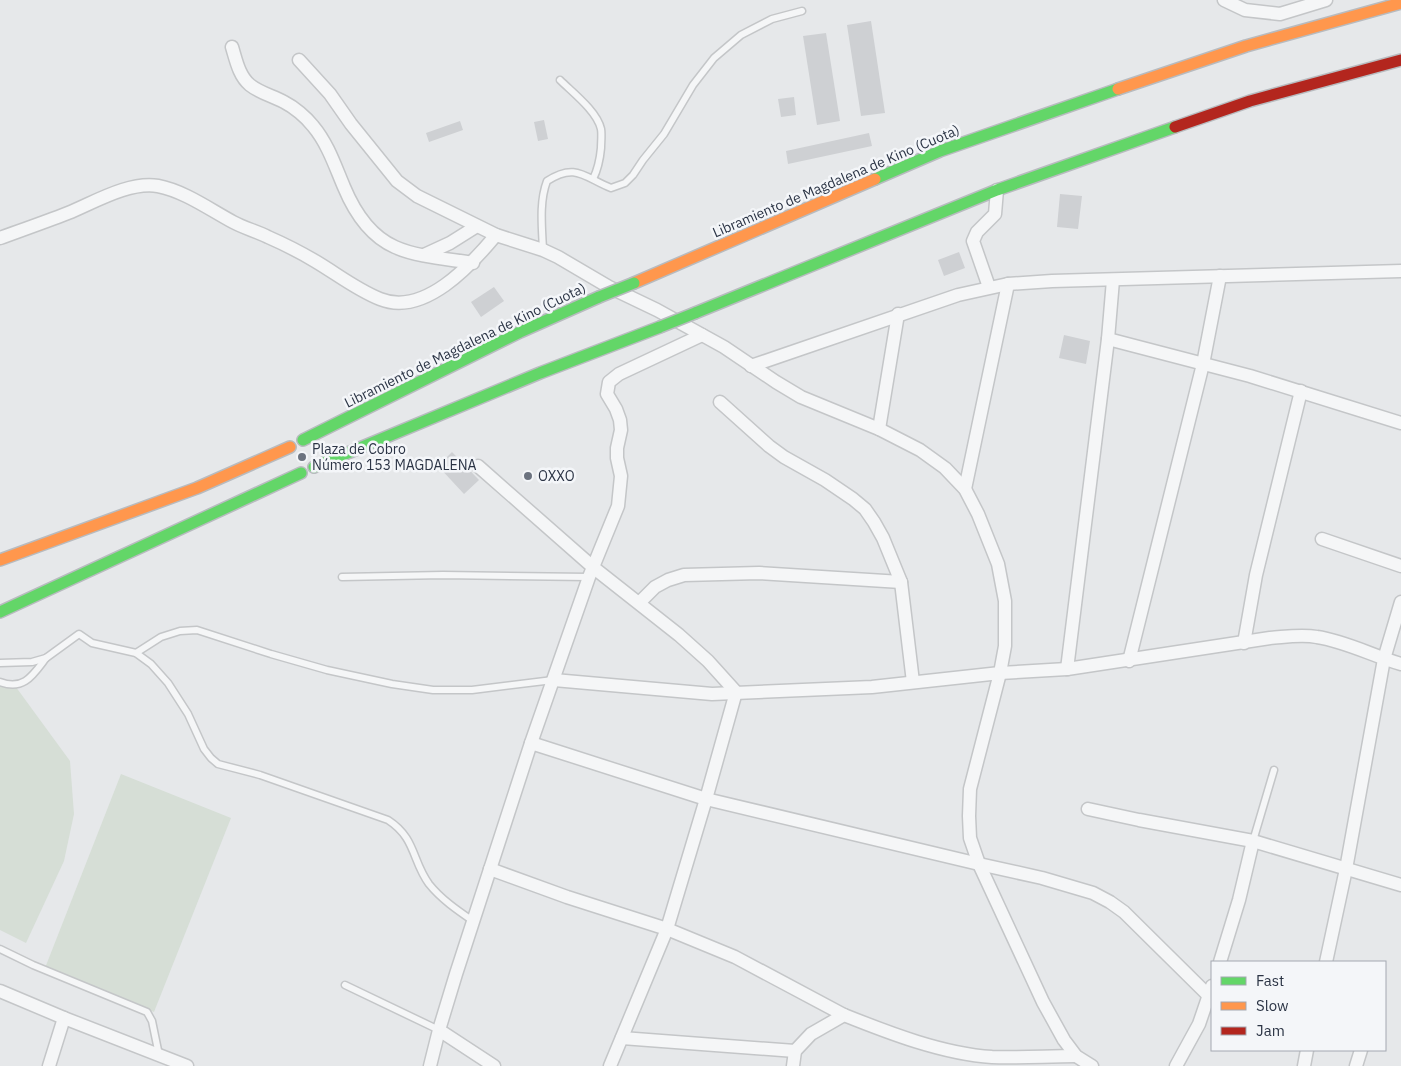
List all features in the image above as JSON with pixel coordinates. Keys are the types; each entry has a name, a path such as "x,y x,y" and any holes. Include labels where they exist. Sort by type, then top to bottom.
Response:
{"highway":[{"name":"Libramiento de Magdalena de Kino (Cuota)","path":"303,440 520,332 940,151 1246,46 1401,3"},
{"path":"314,467 540,373 695,313 997,190 1250,101 1401,60"},
{"path":"0,560 196,488 290,446"},
{"path":"0,612 301,473"}],"street":[{"path":"1224,0 1245,10 1280,14 1326,0"},
{"path":"232,48 241,74 249,84 266,95 284,102 313,125 329,151 350,202 360,218 374,232 394,246 424,255 473,263"},
{"path":"299,60 330,94 351,124 397,181 416,196 496,236 542,250 724,347 801,397 879,429 920,450 945,468 965,489 978,514 998,564 1005,601 1005,646 1000,673 970,788 970,838 979,864 1043,1002 1064,1040 1076,1056 1092,1066"},
{"path":"0,238 126,189 156,186 179,193 236,224 269,237 382,300 396,302 408,301 424,296 459,276 496,236"},
{"path":"989,287 974,241 977,232 995,214 997,190"},
{"path":"424,255 450,243 477,226"},
{"path":"751,366 898,314 958,295 1008,284 1401,271"},
{"path":"1129,661 1204,364 1220,276"},
{"path":"1067,669 1108,339 1113,280"},
{"path":"965,489 1008,284"},
{"path":"879,429 898,314"},
{"path":"430,1066 439,1030 473,921 531,744 592,572 618,506 621,476 617,458 621,425 616,409 607,394 609,382 618,374 702,335"},
{"path":"1108,339 1204,364 1401,423"},
{"path":"1244,642 1256,575 1301,392"},
{"path":"720,402 769,446 784,457 825,480 853,499 865,510 883,538 901,582 913,682"},
{"path":"478,466 592,572 640,602 679,635 708,661 736,692"},
{"path":"1322,539 1401,566"},
{"path":"640,602 655,587 684,575 759,573 901,582"},
{"path":"1326,961 1346,869 1384,659 1401,602"},
{"path":"554,680 712,694 872,687 1000,673 1067,669 1244,642 1297,636 1316,636 1401,664"},
{"path":"610,1066 667,929 736,692"},
{"path":"531,744 706,798 1042,878 1093,893 1110,902 1211,991 1199,1024 1176,1066"},
{"path":"1088,809 1253,841 1401,885"},
{"path":"1220,961 1239,900 1253,841"},
{"path":"490,869 567,897 667,929 735,957 844,1015 884,1031 956,1051 990,1057 1076,1056"},
{"path":"0,991 186,1066"},
{"path":"793,1066 796,1052 811,1034 844,1015"},
{"path":"49,1066 64,1018"},
{"path":"439,1030 494,1066"},
{"path":"622,1038 796,1052"},
{"path":"1304,1066 1307,1051"},
{"path":"1356,1066 1361,1051"}],"lane":[{"path":"542,250 542,201 547,182 558,176 576,171 611,188 625,183 664,134 693,84 714,58 741,36 764,23 802,11"},
{"path":"560,80 588,108 600,126 602,136 600,158 598,170 593,179"},
{"path":"342,577 592,572"},
{"path":"136,653 161,637 180,631 198,630 327,670 392,684 433,690 472,690 554,680"},
{"path":"0,682 14,686 20,684 32,676 46,658 79,634 92,643 136,653 151,664 168,683 188,714 204,749 218,764 260,776 388,820 400,827 409,841 428,882 450,906 473,921"},
{"path":"0,663 32,662 46,658"},
{"path":"1253,841 1274,770"},
{"path":"0,949 33,965 147,1012 152,1021 159,1055"},
{"path":"345,985 439,1030"}],"shaded area":[{"path":"0,679 13,683 70,761 74,814 64,861 26,943 0,930"},
{"path":"121,774 231,818 154,1012 45,968"}],"building":[{"path":"871,21 885,113 861,116 847,25"},
{"path":"826,33 840,121 817,125 803,36"},
{"path":"794,97 796,115 781,117 778,99"},
{"path":"544,120 548,139 538,141 534,122"},
{"path":"460,121 463,130 429,142 426,133"},
{"path":"869,133 872,146 788,164 786,151"},
{"path":"1060,194 1082,196 1078,229 1057,227"},
{"path":"959,252 965,268 944,276 938,260"},
{"path":"494,287 504,301 481,317 471,302"},
{"path":"1064,335 1090,341 1086,364 1059,358"},
{"path":"452,452 479,480 464,494 438,466"}],"traffic: fast":[{"path":"875,179 940,151 1118,89"},
{"path":"695,313 997,190 1175,127"},
{"path":"599,297 634,283"},
{"path":"303,440 520,332 599,297"},
{"path":"660,327 695,313"},
{"path":"314,467 540,373 660,327"},
{"path":"0,612 301,473"}],"traffic: slow":[{"path":"1118,89 1246,46 1401,3"},
{"path":"634,283 875,179"},
{"path":"0,560 197,488 290,447"}],"traffic: jam":[{"path":"1175,127 1250,101 1401,60"}],"place":[{"name":"Plaza de Cobro Número 153 MAGDALENA","path":"302,457"},
{"name":"OXXO","path":"528,476"}]}
